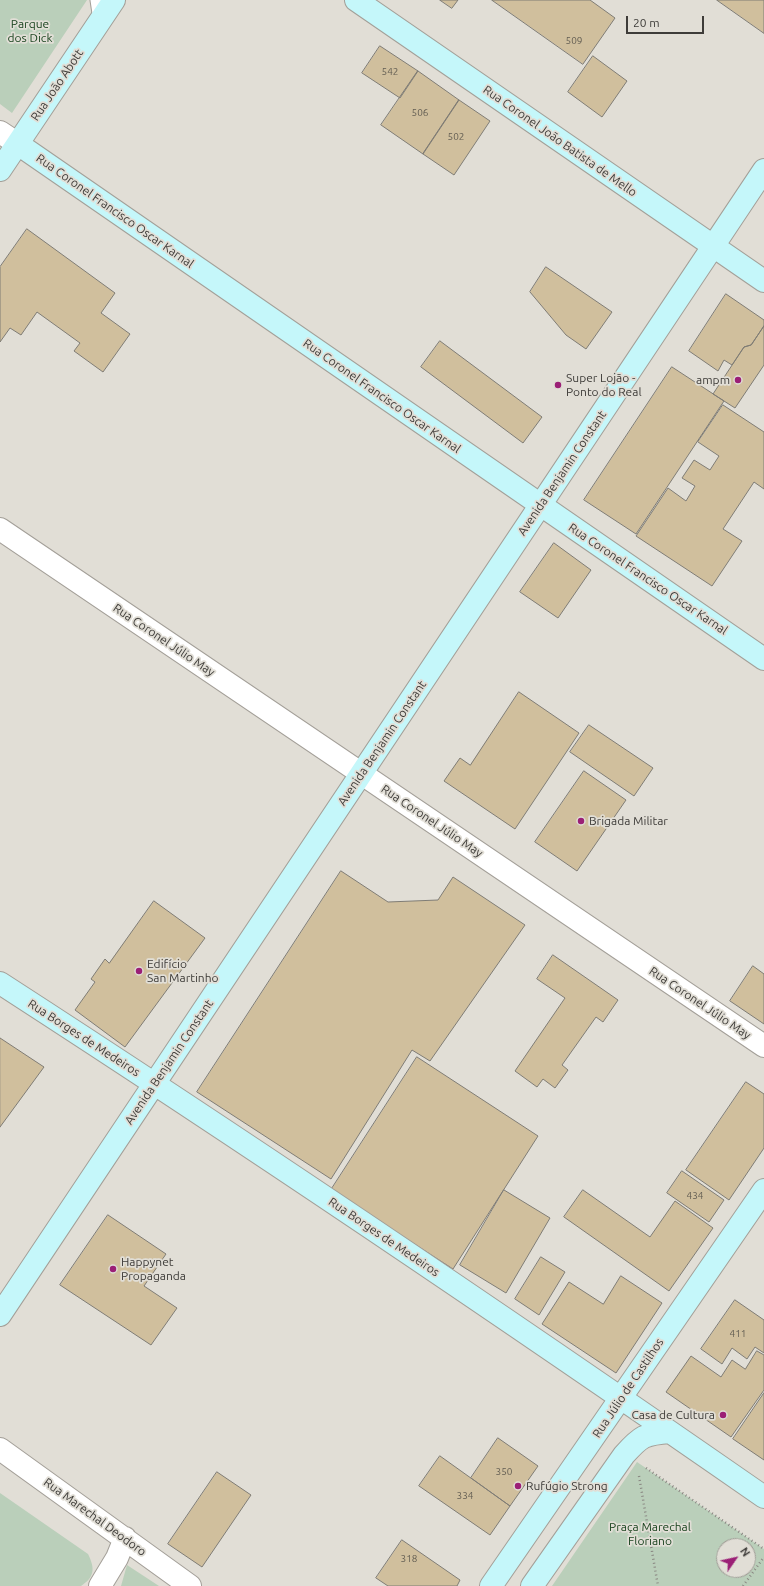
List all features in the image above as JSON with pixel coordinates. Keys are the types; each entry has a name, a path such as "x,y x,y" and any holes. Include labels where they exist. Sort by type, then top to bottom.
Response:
{"main road":[{"name":"Rua João Abott","path":"0,170 18,144 99,10 114,0"},
{"name":"Rua Coronel João Batista de Mello","path":"356,0 764,281"},
{"name":"Rua Coronel Francisco Oscar Karnal","path":"18,144 540,506 764,659"},
{"name":"Avenida Benjamin Constant","path":"0,1315 764,170"},
{"name":"Rua Borges de Medeiros","path":"0,983 155,1083 621,1397 764,1497"},
{"name":"Rua Júlio de Castilhos","path":"491,1586 764,1190"},
{"path":"532,1586 624,1455 638,1439 650,1434 670,1432"}],"street":[{"name":"Rua Coronel Francisco Oscar Karnal","path":"0,132 18,144"},
{"name":"Rua Coronel Júlio May","path":"0,529 764,1046"},
{"name":"Rua Marechal Deodoro","path":"0,1449 126,1538 190,1586"},
{"path":"100,1586 117,1558 126,1538"}],"path":[{"path":"643,1466 764,1549"},
{"path":"638,1470 658,1586"},
{"path":"743,1586 764,1558"}],"green space":[{"name":"Parque dos Dick","path":"0,0 87,0 12,113 0,104"},
{"name":"Praça Marechal Floriano","path":"637,1462 748,1538 716,1538 716,1578 756,1578 756,1544 764,1549 764,1586 552,1586"},
{"path":"0,1493 88,1554 93,1568 91,1576 86,1583 81,1586 0,1586"},
{"path":"127,1565 159,1586 121,1586"}],"building":[{"path":"440,0 458,0 452,8"},
{"path":"492,0 590,0 615,18 583,64"},
{"path":"717,0 764,0 764,33"},
{"path":"380,46 418,71 400,98 362,73"},
{"path":"593,56 627,81 602,117 568,92"},
{"path":"418,71 459,100 423,154 381,125"},
{"path":"459,100 490,121 454,175 423,154"},
{"path":"27,229 115,293 101,313 130,334 103,372 74,351 80,343 37,312 21,335 10,328 0,342 0,267"},
{"path":"546,267 612,312 586,349 566,335 530,292"},
{"path":"726,294 764,320 764,326 751,345 744,347 732,365 724,360 718,371 689,351"},
{"name":"ampm","path":"764,326 764,365 735,408 713,394 744,347 751,345"},
{"path":"440,341 542,417 523,443 421,367"},
{"path":"672,367 724,401 636,534 584,500"},
{"path":"723,405 764,432 764,489 754,482 723,529 742,541 712,586 636,536 668,488 686,501 695,486 682,478 694,460 710,470 719,456 698,442"},
{"path":"554,543 591,570 558,618 520,592"},
{"path":"519,692 579,733 515,829 444,781 460,758 470,765"},
{"path":"589,725 653,768 634,796 570,752"},
{"name":"Brigada Militar","path":"584,771 626,800 577,871 535,842"},
{"path":"341,871 388,902 438,900 453,877 525,925 430,1061 412,1050 331,1179 197,1092"},
{"name":"Edifício San Martinho","path":"154,901 205,938 125,1047 75,1010 95,982 91,979 105,959 109,963"},
{"path":"553,955 618,1000 603,1022 596,1017 562,1065 568,1070 555,1088 543,1079 537,1087 515,1071 565,998 537,979"},
{"path":"753,966 764,974 764,1024 730,1001"},
{"path":"0,1038 44,1067 0,1127"},
{"path":"417,1057 538,1136 453,1269 331,1190"},
{"path":"746,1082 764,1094 764,1148 729,1200 686,1170"},
{"path":"682,1171 724,1200 709,1222 667,1193"},
{"path":"504,1190 550,1218 506,1293 460,1265"},
{"path":"583,1190 650,1237 675,1201 713,1228 669,1291 564,1217"},
{"name":"Happynet Propaganda","path":"108,1215 166,1254 144,1286 177,1308 151,1345 60,1285"},
{"path":"541,1257 565,1272 539,1315 515,1299"},
{"path":"621,1276 662,1303 616,1373 542,1324 569,1282 603,1304"},
{"path":"735,1300 764,1320 764,1353 755,1347 747,1359 732,1348 722,1364 701,1349"},
{"name":"Casa de Cultura","path":"757,1351 764,1355 764,1390 731,1437 666,1392 691,1356 721,1377 732,1360 745,1369"},
{"path":"764,1393 764,1460 733,1439"},
{"path":"498,1438 538,1466 510,1506 471,1478"},
{"path":"440,1456 510,1506 490,1535 419,1486"},
{"path":"217,1472 251,1495 202,1567 168,1544"},
{"path":"402,1540 460,1580 457,1586 388,1586 376,1578"}],"place":[{"name":"ampm","path":"738,380"},
{"name":"Super Lojão - Ponto do Real","path":"558,385"},
{"name":"Brigada Militar","path":"581,821"},
{"name":"Edifício San Martinho","path":"139,971"},
{"name":"Happynet Propaganda","path":"113,1269"},
{"name":"Casa de Cultura","path":"723,1415"},
{"name":"Rufúgio Strong","path":"518,1486"}]}
